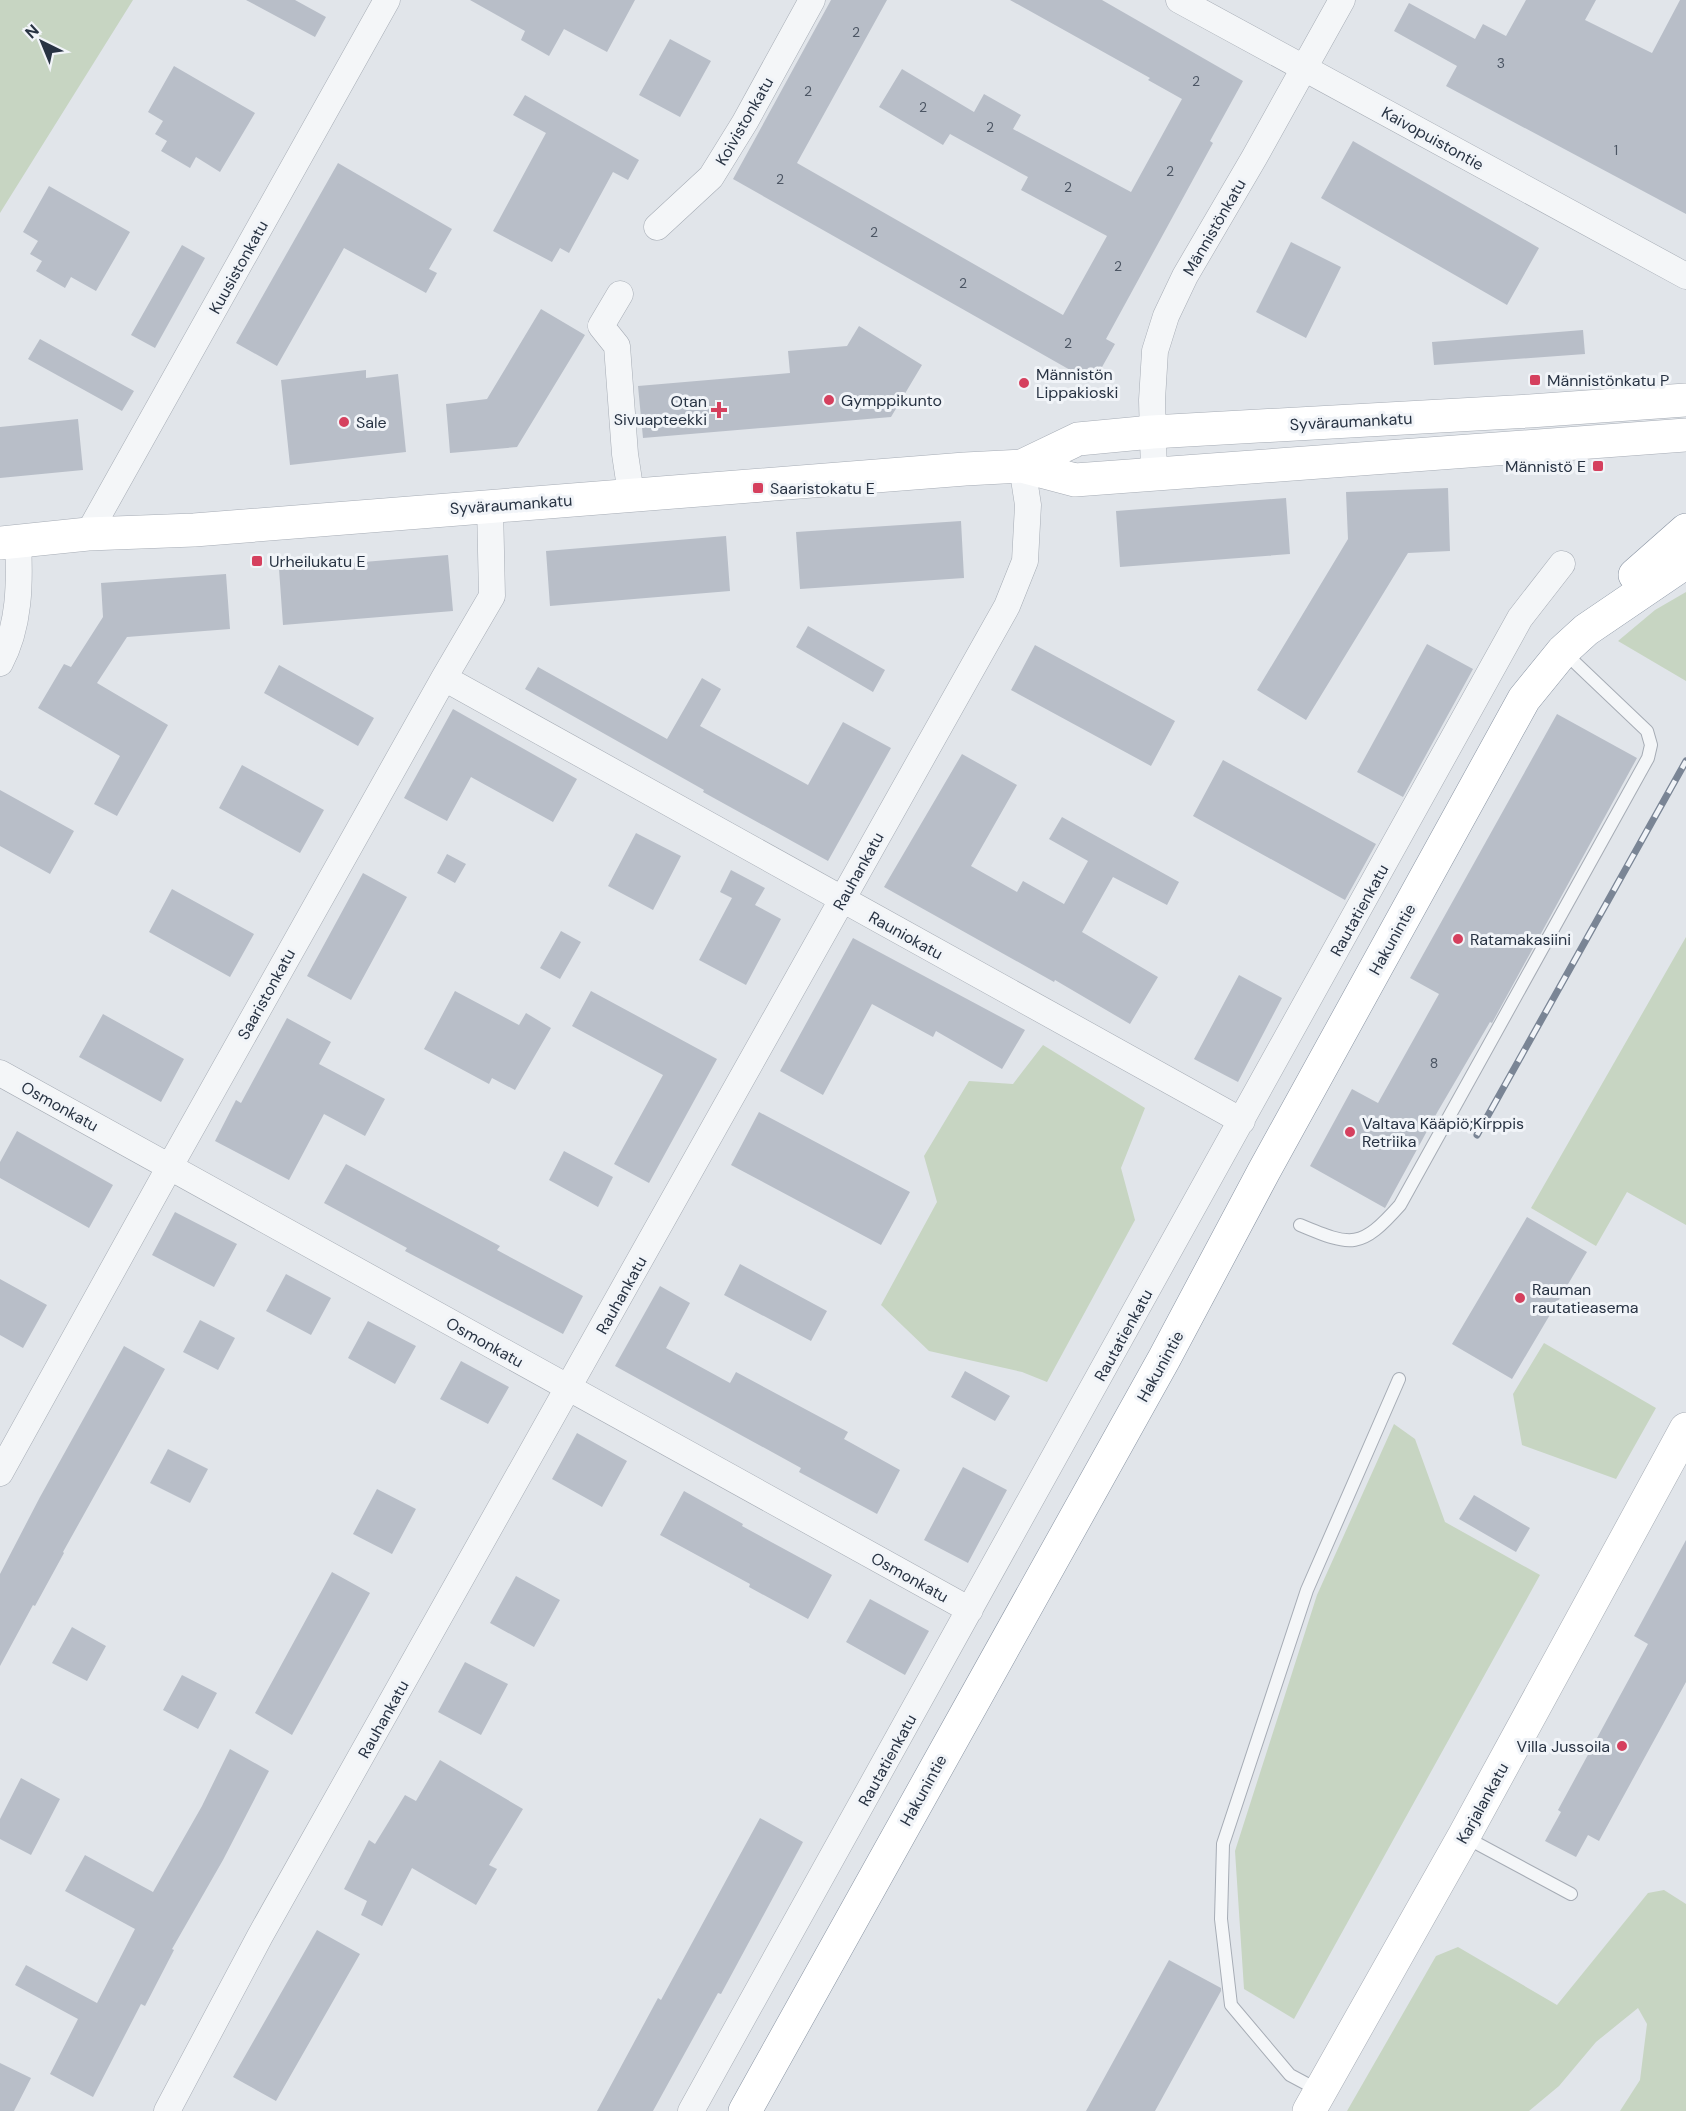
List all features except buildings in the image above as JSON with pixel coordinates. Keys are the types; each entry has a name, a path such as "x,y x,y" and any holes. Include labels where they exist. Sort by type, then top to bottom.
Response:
{"main road":[{"name":"Syväraumankatu","path":"1022,466 1078,439 1152,432 1686,400"},
{"name":"Syväraumankatu","path":"9,542 88,534 194,530 965,469 1022,466 1076,480 1686,435"},
{"name":"Hakunintie","path":"744,2111 1164,1359 1259,1181 1524,699 1622,586 1686,530"},
{"name":"Hakunintie","path":"1574,640 1686,562"},
{"name":"Karjalankatu","path":"1315,2101 1683,1444"}],"street":[{"name":"Kuusistonkatu","path":"88,534 387,0"},
{"name":"Koivistonkatu","path":"657,227 711,177 745,122 812,0"},
{"name":"Kaivopuistontie","path":"1179,0 1686,276"},
{"name":"Männistönkatu","path":"1154,474 1152,432 1155,351 1166,316 1185,276 1342,0"},
{"path":"620,294 601,326 617,346 625,454 631,494"},
{"name":"Rauhankatu","path":"167,2111 260,1936 1007,606 1024,561 1028,505 1022,466"},
{"name":"Saaristonkatu","path":"0,1473 169,1167 492,596 490,506"},
{"path":"0,663 6,652 16,610 20,578 9,542"},
{"name":"Rautatienkatu","path":"691,2111 1520,618 1562,564"},
{"name":"Rauniokatu","path":"444,678 1242,1121"},
{"name":"Osmonkatu","path":"0,1073 970,1610"}],"lane":[{"path":"1300,1225 1335,1240 1359,1240 1383,1224 1400,1205 1648,758 1651,745 1647,731 1574,640"},
{"path":"1315,2101 1231,2005 1221,1919 1223,1844 1307,1590 1399,1379"},
{"path":"1464,1836 1571,1894"}],"green space":[{"path":"0,0 133,0 0,213"},
{"path":"1686,592 1686,681 1618,641 1655,610"},
{"path":"1686,937 1686,1225 1627,1192 1596,1246 1531,1208"},
{"path":"1043,1045 1145,1108 1121,1168 1135,1220 1047,1382 1022,1372 929,1351 881,1305 937,1202 924,1156 969,1081 1013,1084"},
{"path":"1544,1343 1656,1408 1616,1479 1522,1445 1513,1394"},
{"path":"1394,1424 1415,1439 1445,1522 1540,1575 1294,2019 1244,1989 1235,1851 1317,1595"},
{"path":"1664,1890 1686,1904 1686,2111 1620,2111 1640,2080 1647,2024 1638,2008 1596,2042 1559,2086 1529,2111 1347,2111 1436,1956 1458,1947 1557,2005 1648,1893"}],"railway":[{"path":"1477,1135 1686,761"}],"place":[{"name":"Männistönkatu P","path":"1535,380"},
{"name":"Männistön Lippakioski","path":"1024,383"},
{"name":"Gymppikunto","path":"829,400"},
{"name":"Otan Sivuapteekki","path":"719,410"},
{"name":"Sale","path":"344,422"},
{"name":"Männistö E","path":"1598,466"},
{"name":"Saaristokatu E","path":"758,488"},
{"name":"Urheilukatu E","path":"257,561"},
{"name":"Ratamakasiini","path":"1458,939"},
{"name":"Valtava Kääpiö;Kirppis Retriika","path":"1350,1132"},
{"name":"Rauman rautatieasema","path":"1520,1298"},
{"name":"Villa Jussoila","path":"1622,1746"}]}
